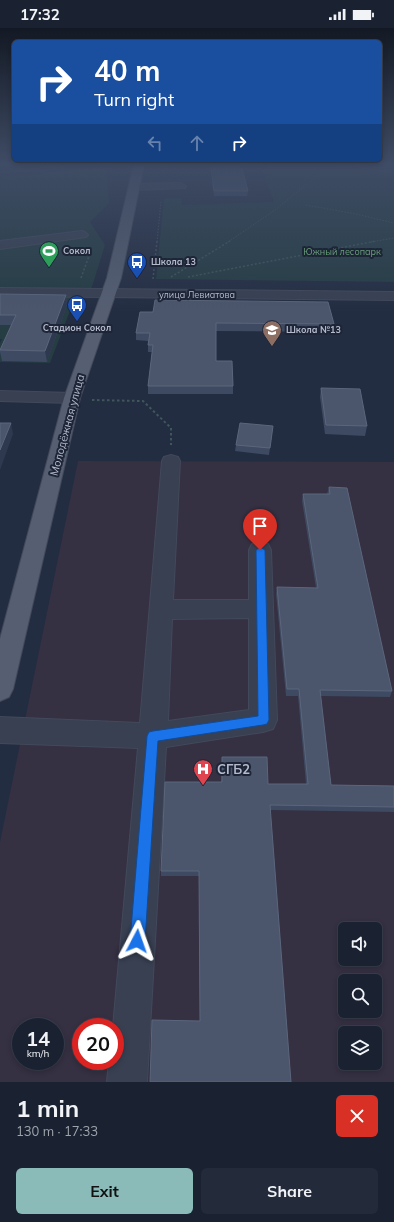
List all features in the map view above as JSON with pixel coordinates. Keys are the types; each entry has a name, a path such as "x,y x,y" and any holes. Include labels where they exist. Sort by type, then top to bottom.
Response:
{"main road":[{"name":"Молодёжная улица","path":"0,689 80,399 97,323 109,293 129,213"}],"street":[{"path":"0,245 82,234"},
{"name":"улица Левиатова","path":"0,292 394,296"},
{"path":"0,396 80,399"},
{"path":"127,1082 153,736 171,461"},
{"path":"0,730 153,736 263,720 260,550"},
{"path":"161,610 262,609"}],"path":[{"path":"152,281 160,213"},
{"path":"170,278 270,213"},
{"path":"351,213 394,224"},
{"path":"76,292 89,256 87,241 82,234"},
{"path":"187,277 394,238"},
{"path":"80,399 143,402 171,428 171,461"}],"shaded area":[{"name":"СГБ2","path":"78,461 394,462 394,1082 0,1082 0,842"}],"green space":[{"name":"Сокол","path":"0,213 99,213 90,222 105,245 91,290 73,303 50,363 0,362 0,343 2,339 0,339"},
{"name":"Южный лесопарк","path":"163,213 394,213 394,282 156,279"}],"building":[{"path":"0,294 66,295 45,351 0,350 16,315 0,315"},
{"path":"155,300 328,302 334,324 216,323 216,361 232,361 233,386 148,386 153,345 148,345 150,333 136,333 140,312 153,312"},
{"path":"321,388 360,389 367,426 326,425"},
{"path":"0,423 11,423 0,450"},
{"path":"240,423 273,426 270,448 236,445"},
{"path":"329,487 347,488 392,691 320,690 331,785 394,786 394,807 270,805 291,1082 150,1082 152,1020 200,1021 199,871 161,871 165,782 222,782 222,757 267,757 268,784 308,784 299,689 287,689 277,587 318,588 303,494 330,494"}],"place":[{"name":"Сокол","path":"49,268"},
{"name":"Школа 13","path":"137,279"},
{"name":"Стадион Сокол","path":"77,322"},
{"name":"Школа №13","path":"272,347"},
{"name":"СГБ2","path":"203,786"}],"route":[{"path":"137,941 153,736 263,720 260,550"}]}
